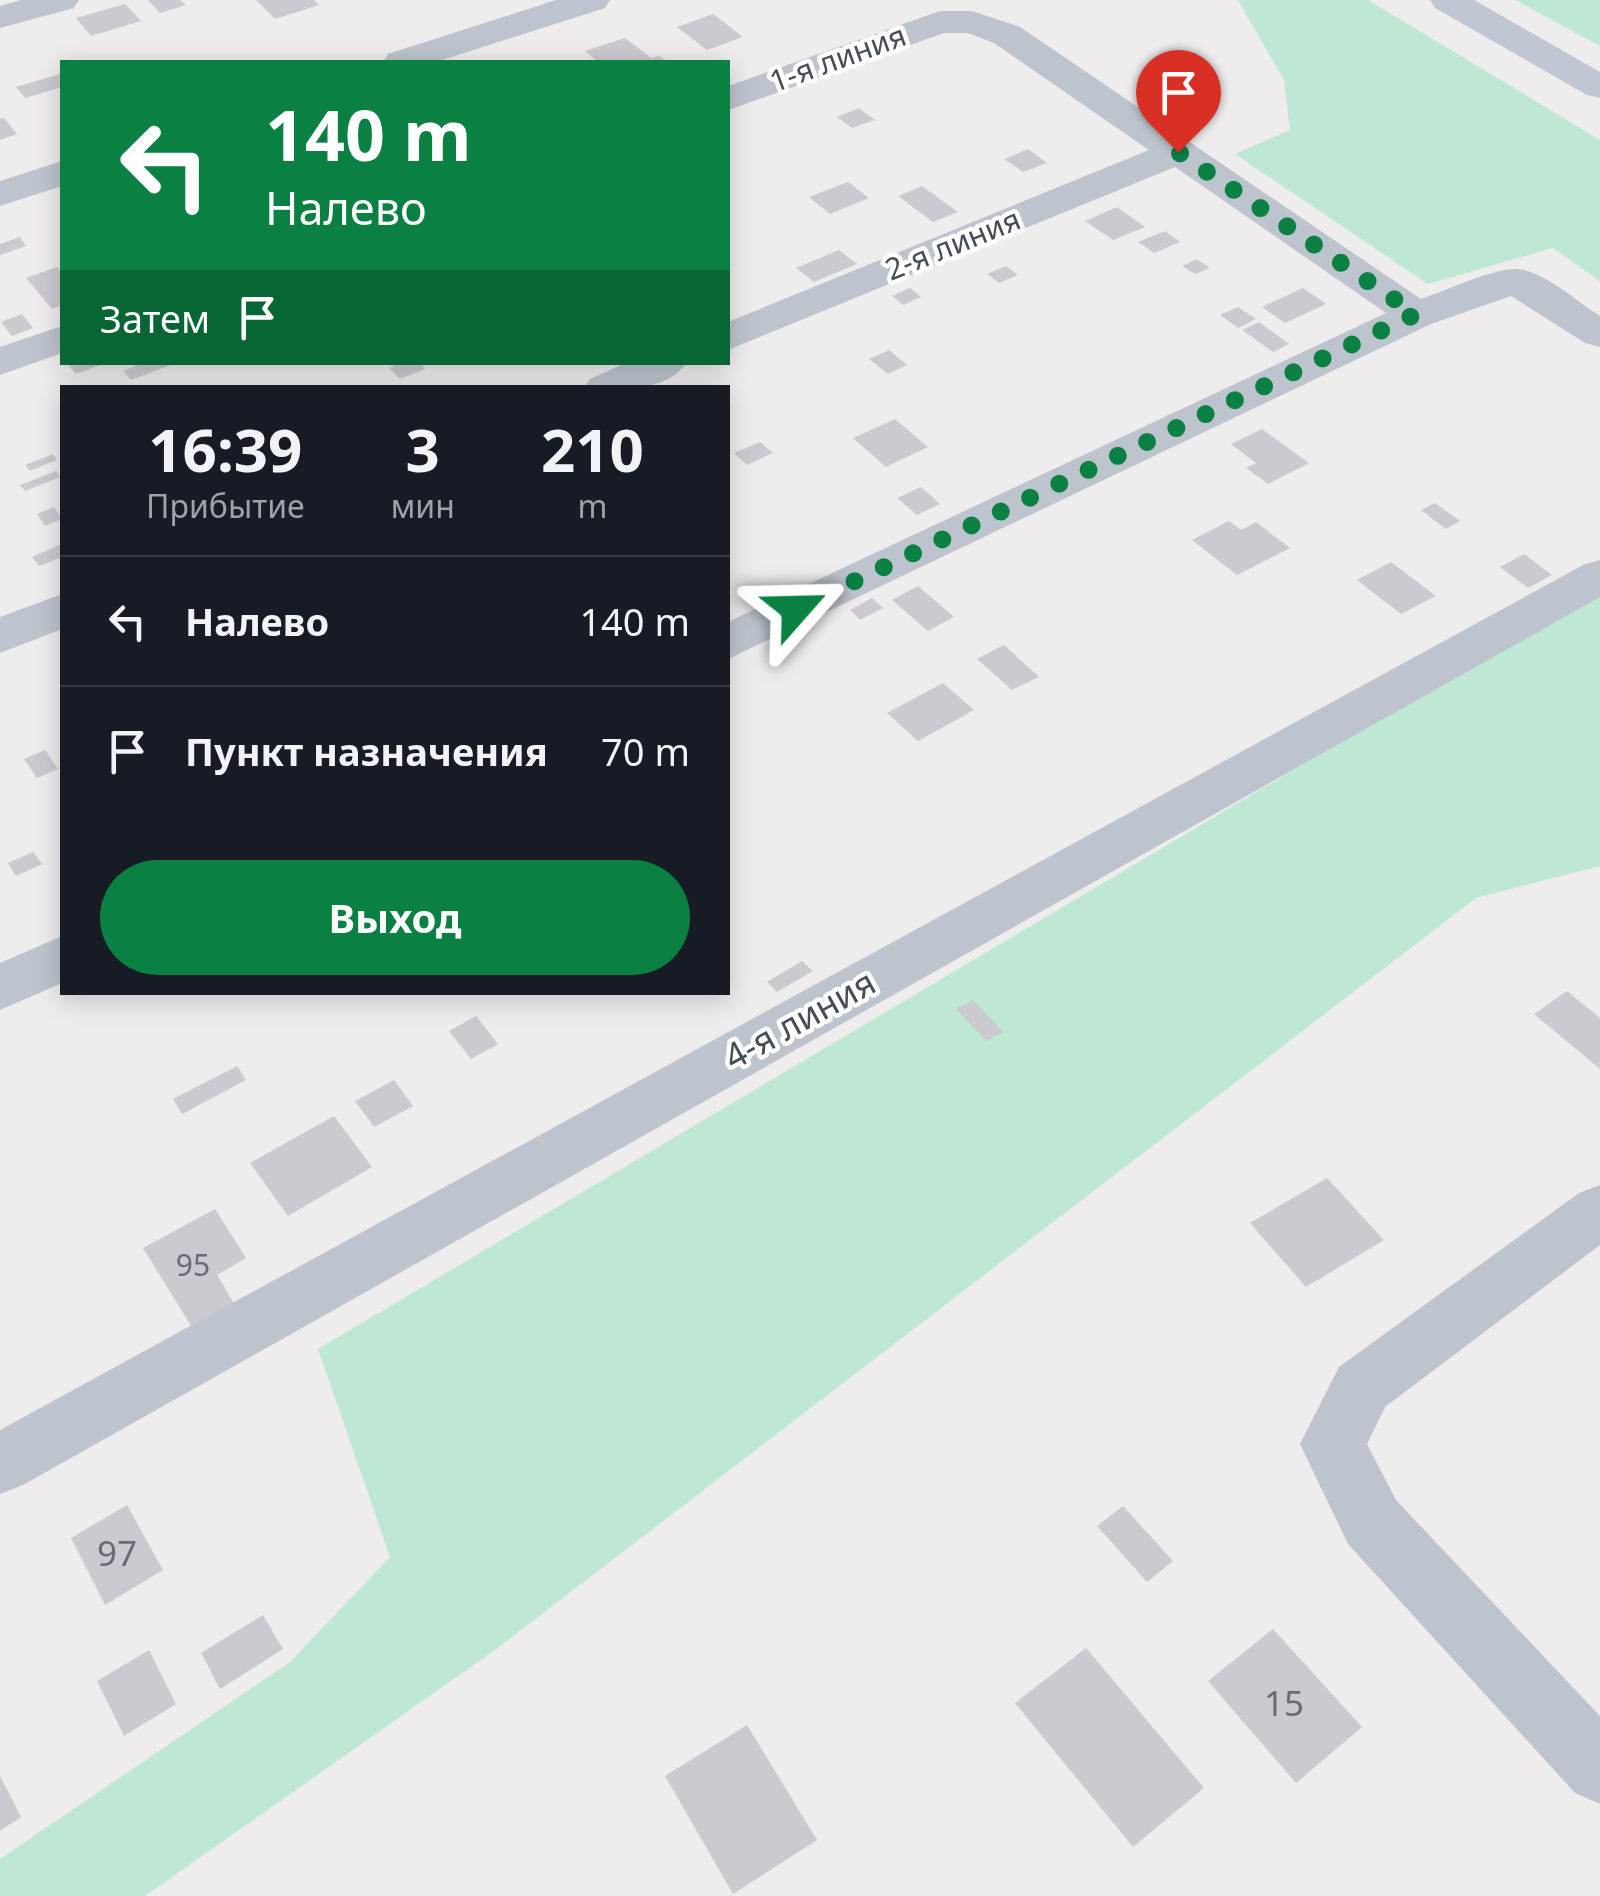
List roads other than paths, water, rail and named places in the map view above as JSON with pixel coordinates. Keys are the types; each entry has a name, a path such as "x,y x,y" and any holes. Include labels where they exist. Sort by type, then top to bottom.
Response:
{"main road":[{"path":"1448,0 1600,87"}],"street":[{"path":"0,18 61,0"},
{"path":"407,60 592,0"},
{"name":"1-я линия","path":"730,98 940,22 972,22 1007,34 1178,152"},
{"path":"1178,152 1416,314"},
{"name":"2-я линия","path":"730,336 1178,152"},
{"path":"0,194 60,174"},
{"path":"730,641 1416,314 1515,281 1600,334"},
{"path":"0,362 60,340"},
{"path":"612,385 659,365"},
{"name":"4-я линия","path":"0,1464 1600,576"},
{"path":"0,636 60,611"},
{"path":"0,988 60,959"},
{"path":"1600,1211 1362,1388 1333,1444 1372,1522 1600,1768"}]}
